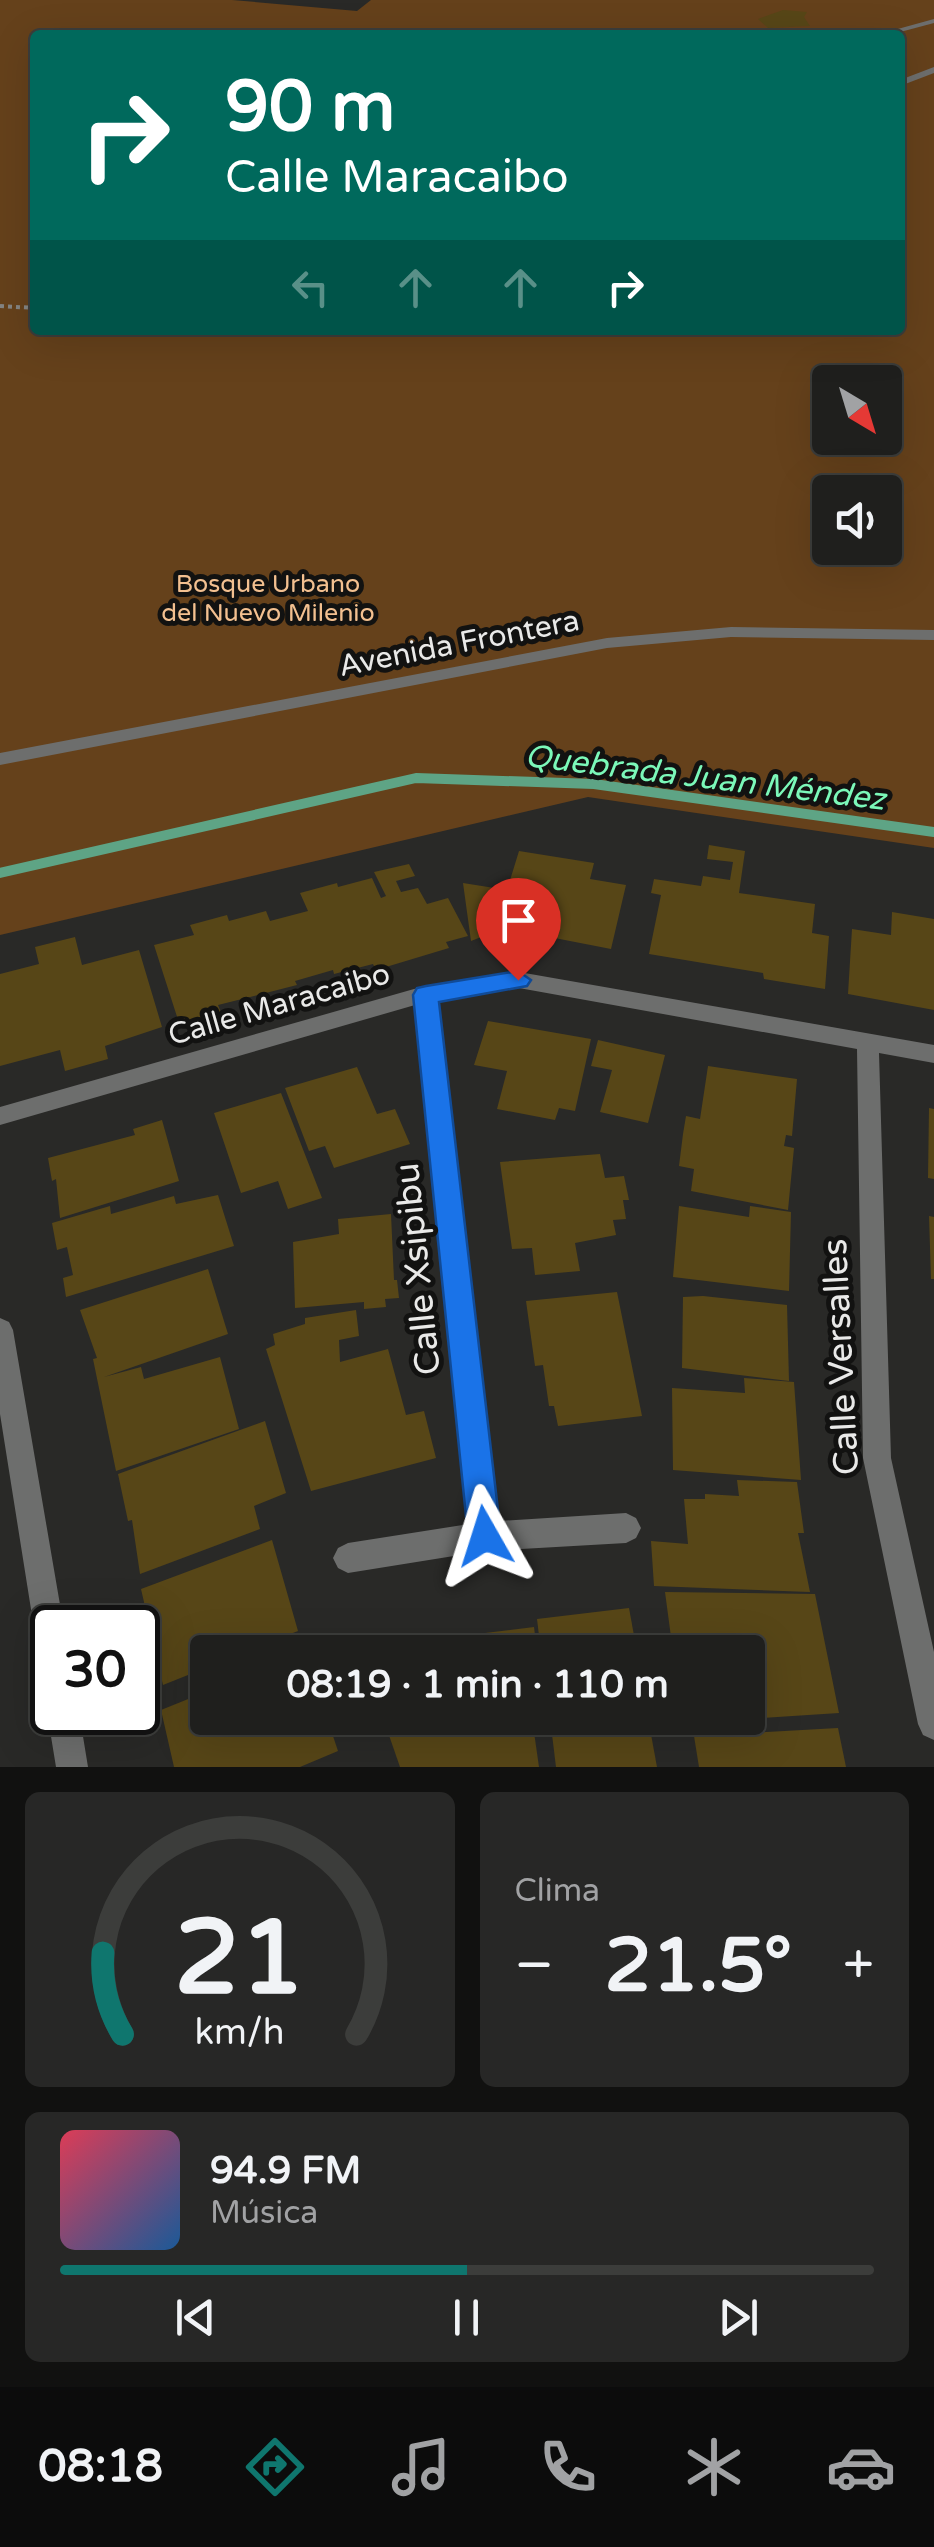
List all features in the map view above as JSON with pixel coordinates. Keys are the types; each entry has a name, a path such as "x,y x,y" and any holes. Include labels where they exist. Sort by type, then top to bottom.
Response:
{"street":[{"path":"899,30 934,21"},
{"path":"905,81 934,70"},
{"name":"Avenida Frontera","path":"0,759 607,643 731,632 934,635"},
{"name":"Calle Maracaibo","path":"0,1116 426,995 518,980 934,1054"},
{"name":"Calle Xsipibu","path":"426,995 485,1536"},
{"name":"Calle Versalles","path":"868,1042 877,1458 934,1724"},
{"path":"0,1330 45,1605"},
{"path":"348,1558 485,1536 626,1528"},
{"path":"67,1735 72,1767"}],"path":[{"path":"0,306 30,308"}],"green space":[{"name":"Bosque Urbano del Nuevo Milenio","path":"0,0 232,0 357,11 371,0 934,0 934,848 588,797 0,935"}],"building":[{"path":"783,10 807,12 804,17 810,26 768,28 758,19"},
{"path":"709,845 745,851 739,893 815,904 812,933 829,936 825,989 764,979 763,973 649,954 661,895 651,893 654,879 701,886 703,876 730,880 733,862 707,859"},
{"path":"519,851 594,863 590,879 626,885 611,949 534,934 532,940 494,932 471,941 463,883 507,890"},
{"path":"409,864 415,876 396,881 401,892 418,888 427,904 448,898 468,936 446,942 449,948 376,970 373,964 334,974 333,970 295,981 297,985 218,1005 222,1015 180,1026 154,945 194,935 190,925 227,915 229,921 266,911 270,921 308,911 300,893 337,883 338,887 372,878 381,898 386,896 374,872"},
{"path":"892,912 934,919 934,1010 848,994 852,929 891,935"},
{"path":"75,937 82,965 139,950 162,1027 105,1046 108,1059 65,1071 60,1050 0,1066 0,974 39,964 35,947"},
{"path":"488,1021 591,1039 575,1111 559,1108 555,1120 497,1109 507,1071 474,1065"},
{"path":"598,1040 665,1055 648,1123 600,1112 612,1070 591,1066"},
{"path":"708,1066 797,1079 792,1136 786,1135 784,1146 794,1148 788,1210 691,1191 694,1169 679,1166 683,1134 686,1116 700,1119"},
{"path":"357,1067 377,1114 395,1109 410,1144 334,1168 325,1146 309,1151 285,1088"},
{"path":"281,1093 322,1198 288,1209 278,1181 241,1193 214,1113"},
{"path":"929,1108 934,1109 934,1179 928,1178"},
{"path":"162,1120 179,1181 60,1218 56,1179 52,1181 48,1158 135,1135 133,1129"},
{"path":"600,1154 605,1178 624,1176 629,1200 623,1200 626,1219 613,1220 616,1235 575,1243 580,1271 535,1275 532,1248 512,1249 500,1162"},
{"path":"218,1195 234,1246 66,1297 63,1278 73,1275 67,1247 57,1250 52,1223 110,1206 111,1214 174,1196 176,1204"},
{"path":"679,1206 749,1217 750,1206 791,1212 789,1291 673,1277"},
{"path":"391,1214 394,1280 399,1298 385,1299 386,1307 364,1309 364,1302 295,1308 293,1242 339,1234 338,1219"},
{"path":"929,1216 934,1217 934,1279 931,1279"},
{"path":"208,1269 228,1334 104,1377 141,1367 144,1379 220,1357 239,1429 116,1471 93,1359 97,1358 80,1310"},
{"path":"617,1292 642,1416 558,1426 554,1406 549,1406 543,1365 535,1366 526,1301"},
{"path":"683,1297 787,1305 789,1381 682,1368"},
{"path":"356,1310 359,1336 339,1340 340,1362 388,1349 406,1415 424,1411 436,1458 311,1491 266,1349 275,1345 273,1334 305,1324 305,1318"},
{"path":"744,1378 794,1382 801,1480 673,1470 672,1388 745,1393"},
{"path":"265,1421 286,1493 254,1506 260,1529 140,1574 132,1520 128,1521 118,1474"},
{"path":"737,1480 797,1482 804,1533 798,1533 810,1592 654,1586 651,1541 688,1544 684,1499 705,1499 705,1494 739,1496"},
{"path":"272,1540 298,1631 288,1635 190,1635 190,1674 163,1685 160,1605 145,1605 141,1589"},
{"path":"665,1592 815,1594 839,1713 765,1718 765,1635 671,1635"},
{"path":"629,1608 634,1635 539,1635 537,1619"},
{"path":"534,1627 535,1635 468,1635"},
{"path":"190,1698 190,1735 333,1735 338,1751 300,1767 174,1767 161,1710"},
{"path":"838,1728 846,1767 699,1767 694,1736"},
{"path":"389,1735 534,1735 539,1767 400,1767"},
{"path":"552,1735 651,1735 657,1767 556,1767"}],"waterway":[{"name":"Quebrada Juan Méndez","path":"0,873 416,778 594,784 934,832"}],"route":[{"path":"485,1536 426,995 518,980"}]}
